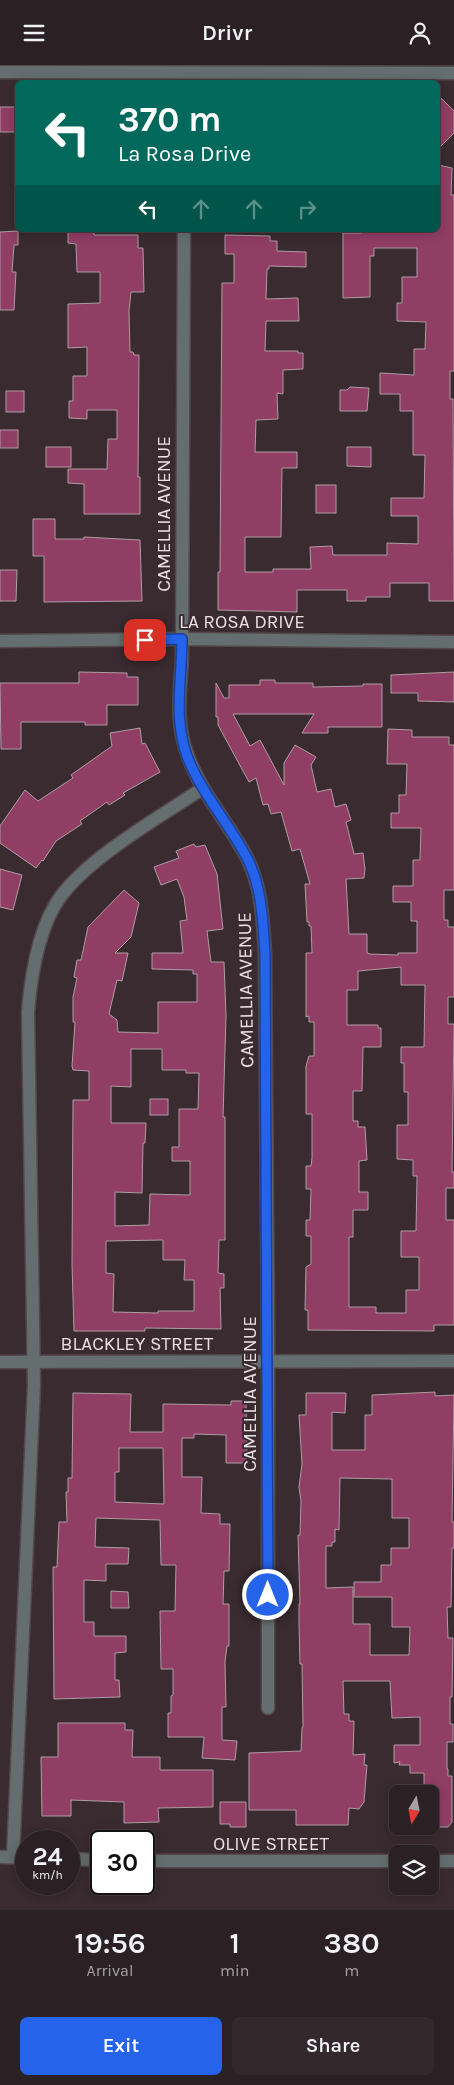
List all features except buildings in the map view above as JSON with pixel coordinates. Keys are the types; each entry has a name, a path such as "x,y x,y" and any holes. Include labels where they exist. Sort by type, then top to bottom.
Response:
{"street":[{"path":"0,72 185,74 454,73"},
{"name":"CAMELLIA AVENUE","path":"184,232 182,639 178,711 187,756 203,789 248,859 261,902 265,954 268,1708"},
{"name":"LA ROSA DRIVE","path":"0,641 182,639 454,642"},
{"path":"0,1857 13,1857 34,1361 28,1012 30,976 37,949 60,897 83,873 106,854 203,789"},
{"name":"BLACKLEY STREET","path":"0,1362 454,1361"},
{"name":"OLIVE STREET","path":"155,1861 389,1861"},
{"path":"439,1861 454,1861"}],"route":[{"path":"145,640 182,639 178,711 187,756 203,789 248,859 261,902 265,954 268,1595"}]}
